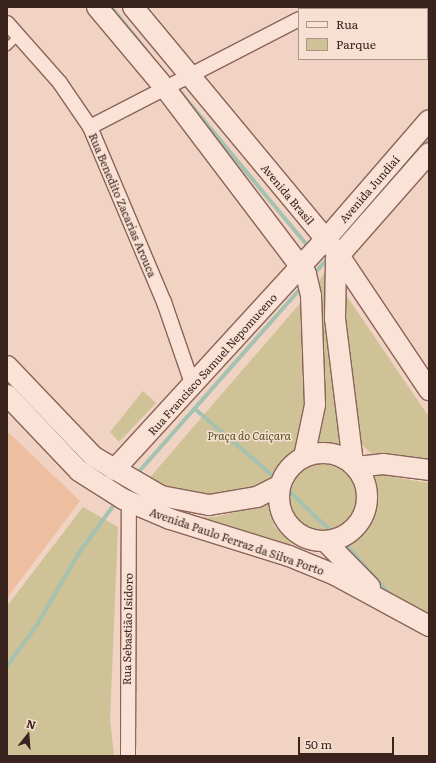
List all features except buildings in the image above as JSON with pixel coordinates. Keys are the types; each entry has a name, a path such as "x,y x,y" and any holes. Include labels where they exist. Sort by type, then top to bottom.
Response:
{"main road":[{"name":"Avenida Brasil","path":"97,7 177,82 319,259 429,390"},
{"name":"Avenida Brasil","path":"133,7 177,82 319,259"},
{"name":"Avenida Jundiaí","path":"319,259 429,120"},
{"name":"Avenida Jundiaí","path":"319,259 429,153"},
{"name":"Rua Francisco Samuel Nepomuceno","path":"118,472 192,386 319,259"},
{"path":"304,457 315,405 319,259"},
{"path":"289,556 353,531 362,519 367,491 355,465 335,318 334,273 319,259"},
{"path":"7,366 94,457 118,472 131,495"},
{"path":"7,395 79,471 103,488 131,495 209,505 251,498 279,486"},
{"path":"381,598 322,542 299,535 288,526 278,500 279,486 289,469 304,457 332,454 355,465 383,464 429,470"},
{"name":"Avenida Paulo Ferraz da Silva Porto","path":"131,495 170,519 289,556 381,598 429,626"}],"street":[{"path":"90,127 298,20"},
{"name":"Rua Benedito Zacarias Arouca","path":"7,23 60,83 90,127 164,302 192,386"},
{"name":"Rua Sebastião Isidoro","path":"128,756 126,634 131,495"}],"lane":[{"path":"7,46 18,36"}],"green space":[{"name":"Praça do Caiçara","path":"330,263 341,449 311,448 315,288"},
{"path":"344,292 429,417 429,463 375,457 361,444 349,395"},
{"name":"Praça do Caiçara","path":"302,301 309,388 299,442 280,472 267,484 248,492 206,498 146,482"},
{"path":"143,391 156,403 119,442 110,432"},
{"name":"Praça do Caiçara","path":"321,464 341,470 351,480 357,500 351,520 341,530 321,536 301,530 291,520 285,500 291,480 301,470"},
{"path":"369,473 429,483 429,623 387,599 341,549 362,533 370,517 374,499"},
{"path":"268,504 274,526 296,549 188,517 215,517"},
{"path":"83,507 118,527 110,720 114,756 7,756 7,606"}],"sand":[{"path":"7,431 80,501 7,598"}],"waterway":[{"path":"111,7 146,50"},
{"path":"177,88 310,249"},
{"path":"423,147 429,140"},
{"path":"313,275 329,257"},
{"path":"136,475 302,287"},
{"path":"195,409 272,475"},
{"path":"289,491 333,533"},
{"path":"7,666 37,625 77,556 116,502"},
{"path":"347,546 391,596"}]}
